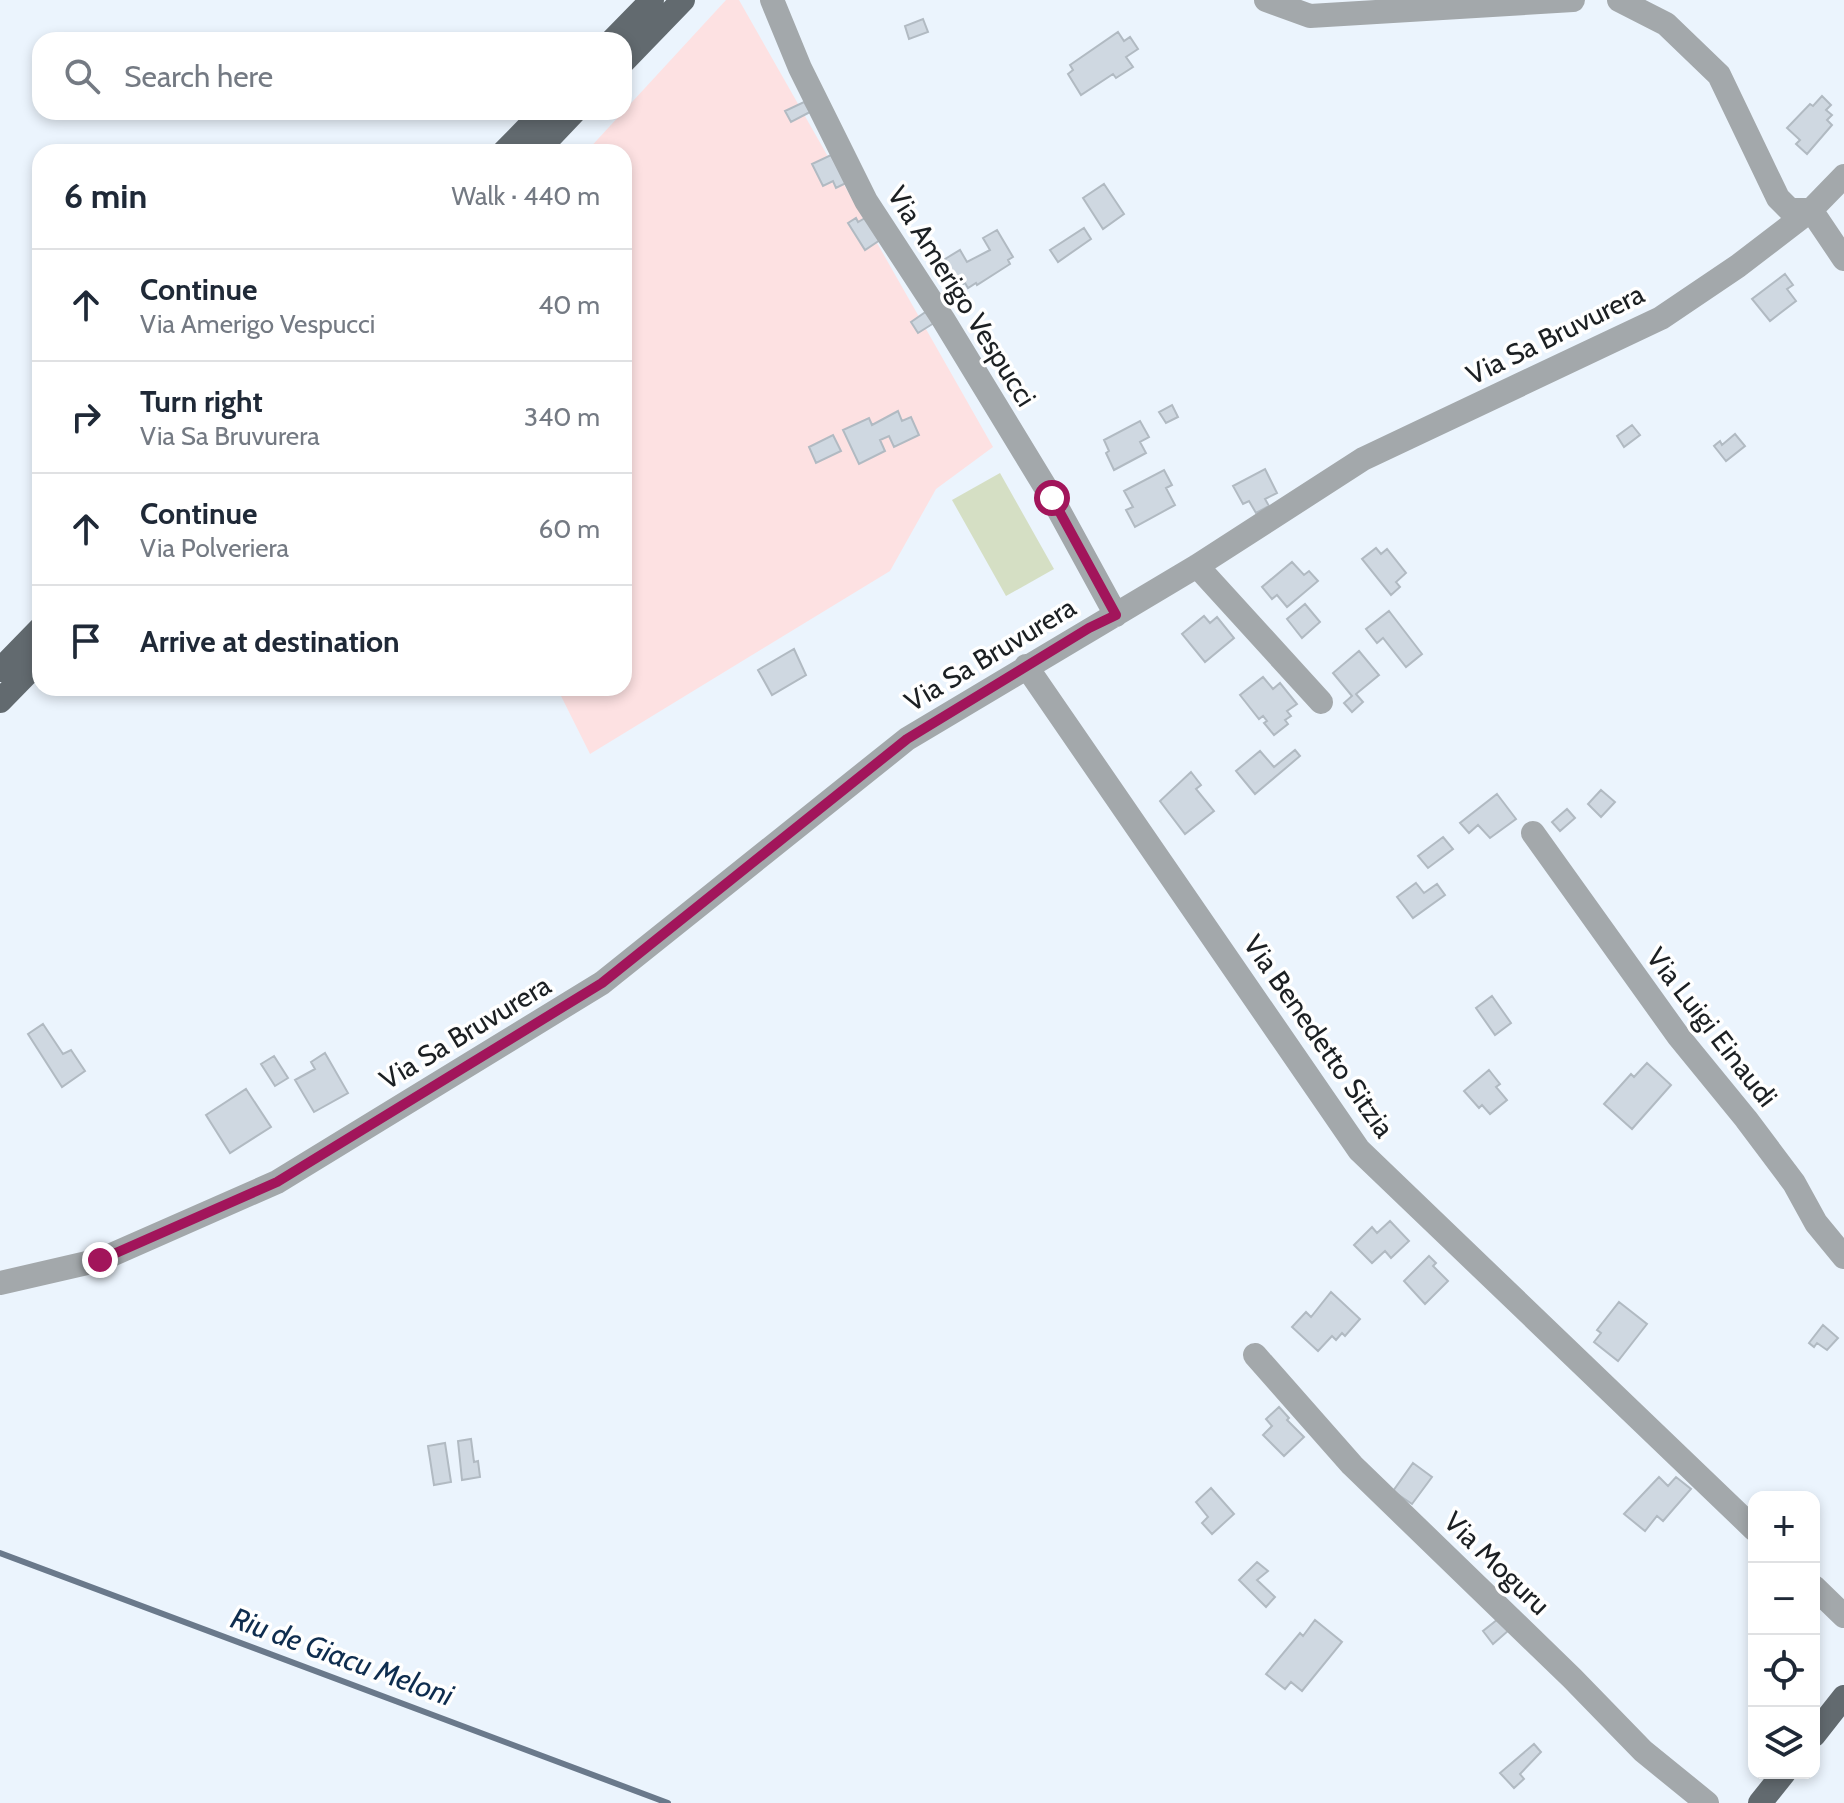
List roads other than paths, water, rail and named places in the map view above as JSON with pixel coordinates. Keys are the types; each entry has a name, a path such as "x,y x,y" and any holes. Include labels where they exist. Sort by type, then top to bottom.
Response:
{"main road":[{"path":"621,32 652,0"},
{"path":"632,53 683,0"},
{"path":"512,144 535,120"},
{"path":"544,144 566,120"},
{"path":"0,670 32,637"},
{"path":"0,701 32,668"},
{"path":"1820,1727 1844,1697"},
{"path":"1760,1803 1779,1779"}],"street":[{"name":"Via Amerigo Vespucci","path":"772,0 800,68 866,201 943,319 1052,498 1116,615"},
{"path":"1266,0 1310,16 1573,0"},
{"path":"1619,0 1666,24 1719,75 1778,198 1790,210 1811,210 1844,259"},
{"name":"Via Sa Bruvurera","path":"0,1283 100,1260 277,1182 602,983 907,739 1197,566 1363,459 1661,318 1738,266 1811,210 1844,176"},
{"path":"1197,566 1321,702"},
{"name":"Via Benedetto Sitzia","path":"1026,666 1359,1150 1748,1523"},
{"name":"Via Luigi Einaudi","path":"1533,833 1679,1037 1794,1183 1816,1223 1844,1257"},
{"name":"Via Moguru","path":"1255,1355 1352,1465 1643,1751 1707,1803"},
{"path":"1820,1593 1844,1616"}],"waterway":[{"name":"Riu de Giacu Meloni","path":"0,1553 668,1803"}]}
